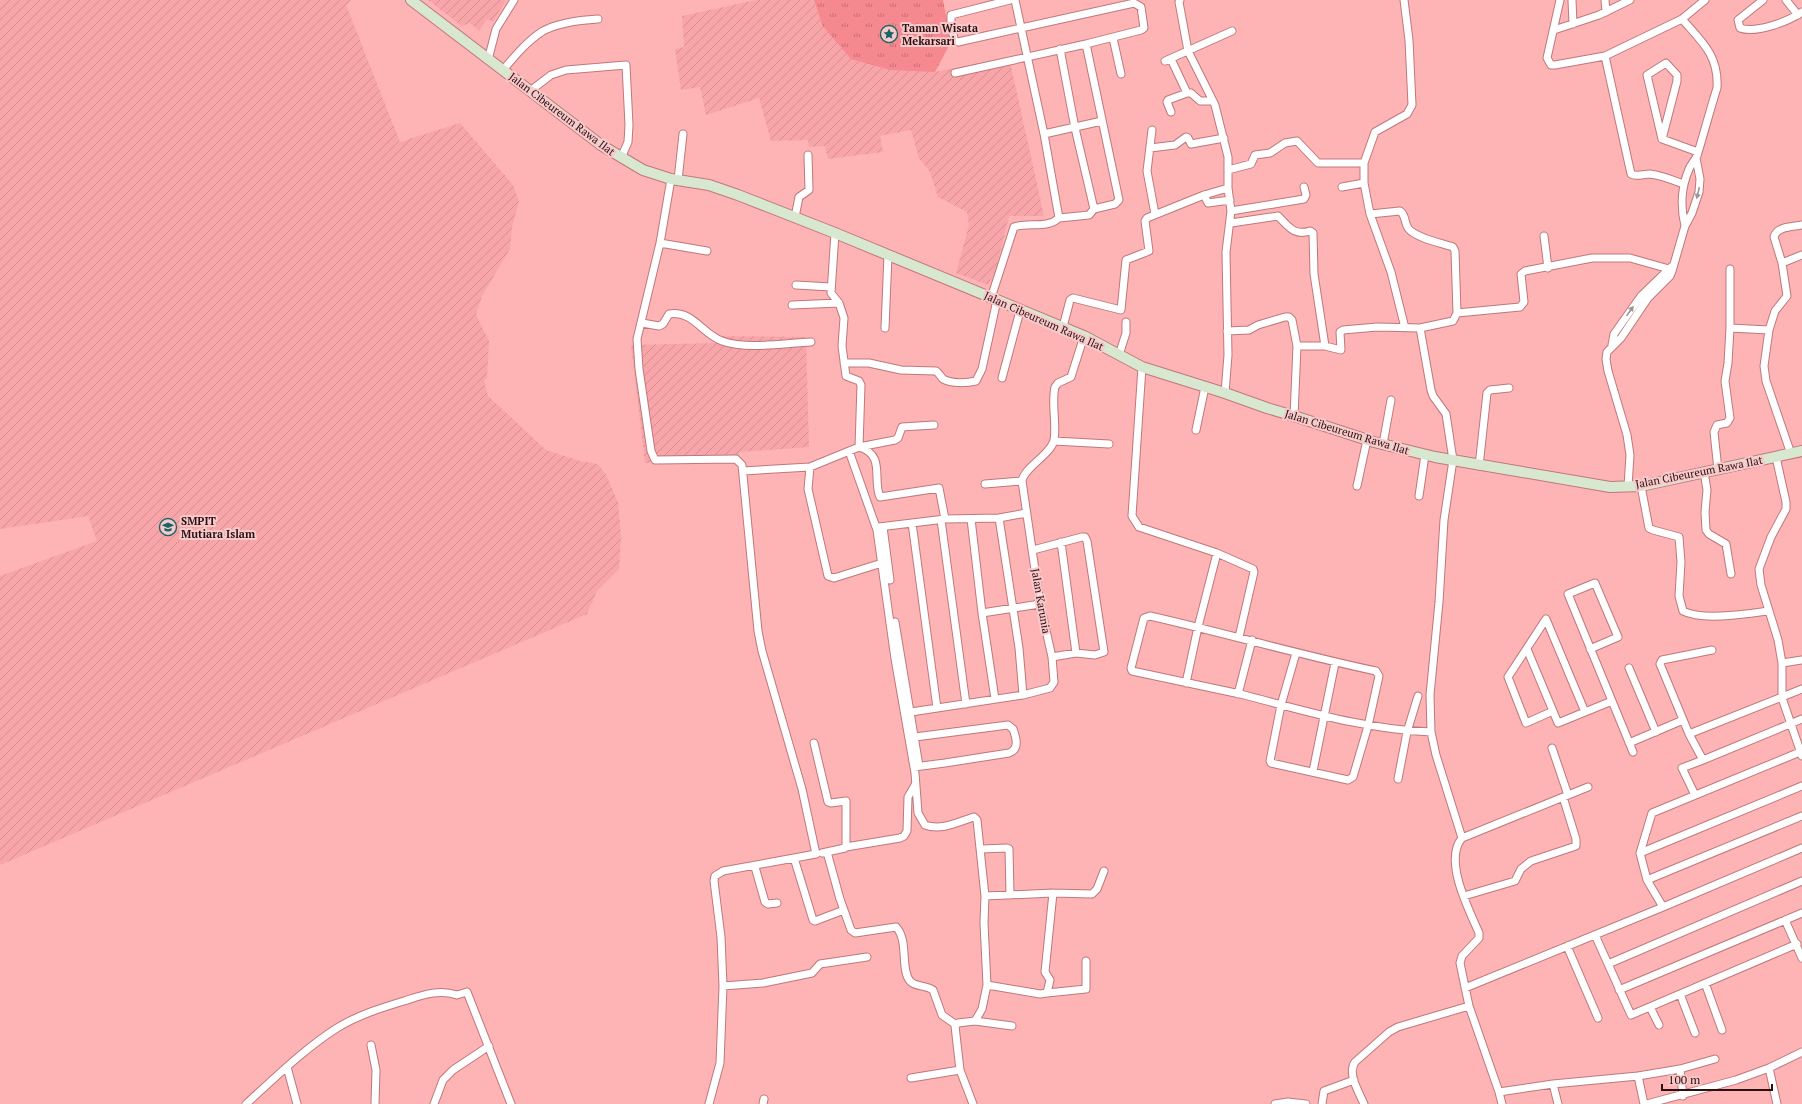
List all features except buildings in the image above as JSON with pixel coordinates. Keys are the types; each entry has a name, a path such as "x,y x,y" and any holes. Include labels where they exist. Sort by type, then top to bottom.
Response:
{"street":[{"name":"Jalan Cibeureum Rawa Ilat","path":"411,0 601,146 643,170 674,180 709,185 795,217 1084,336 1142,367 1267,408 1367,440 1424,455 1479,466 1610,487 1641,486 1802,451"},
{"path":"488,60 496,29 514,0"},
{"path":"955,73 1113,38 1144,28 1141,7 1134,3 958,42 954,39 950,18 954,13 1010,0"},
{"path":"1015,0 1026,57 1044,134 1059,218"},
{"path":"1180,0 1179,2 1188,51 1213,101 1228,157 1228,188 1231,222 1226,252 1228,355 1225,393"},
{"path":"1404,0 1409,40 1412,105 1407,114 1375,132 1364,163 1364,183 1370,214 1391,272 1405,328"},
{"path":"1560,0 1547,58 1551,65 1605,56 1682,19 1705,0"},
{"path":"1572,0 1573,24"},
{"path":"1605,0 1606,12"},
{"path":"1554,30 1606,12 1630,0"},
{"path":"1763,0 1738,20 1740,28 1751,31 1761,29 1800,13 1786,0"},
{"path":"503,70 521,49 544,31 575,22 598,18"},
{"path":"1682,19 1711,54 1717,80 1697,155 1683,184 1682,204 1685,226"},
{"path":"1187,93 1168,60 1232,31"},
{"path":"1113,38 1121,74"},
{"path":"844,363 869,363 901,370 936,371 943,378 954,382 965,383 976,381 979,378 983,363 994,299 1014,227 1054,222 1059,218 1089,215 1094,209 1115,204 1119,200 1086,44"},
{"path":"1060,49 1075,128 1094,209"},
{"path":"1605,56 1631,174 1637,176 1648,174 1659,176 1683,184"},
{"path":"1666,63 1677,75 1677,81 1662,139 1647,75 1666,63"},
{"path":"530,91 551,75 566,70 626,65 629,125 628,142 622,158"},
{"path":"1171,112 1168,100 1187,93 1191,93 1201,102 1213,101"},
{"path":"1044,134 1075,128 1102,120"},
{"path":"1152,130 1147,171 1155,214"},
{"path":"683,134 642,323 637,338 638,357 653,458 655,460 690,461 736,459 741,463 758,631 762,651 802,789 816,854"},
{"path":"1150,148 1175,145 1186,137 1191,144 1224,138"},
{"path":"1662,139 1697,155"},
{"path":"1228,170 1251,164 1255,155 1269,153 1285,143 1297,141 1318,163 1364,163"},
{"path":"795,217 798,197 809,190 808,155"},
{"path":"1628,486 1630,454 1627,435 1608,371 1606,359 1607,352 1612,345 1621,338 1648,298 1670,276 1671,268 1685,226 1692,214 1699,192 1700,179 1697,155"},
{"path":"1342,187 1364,183"},
{"path":"1231,212 1304,199 1306,195 1304,186"},
{"path":"1063,327 1070,300 1073,298 1121,310 1126,260 1149,250 1145,221 1149,216 1204,195 1228,188"},
{"path":"1204,195 1208,202 1230,200"},
{"path":"1297,346 1325,346 1339,350 1342,349 1340,332 1343,330 1361,328 1420,328 1453,321 1457,312 1456,255 1453,247 1416,234 1408,228 1403,213 1400,211 1370,214"},
{"path":"1231,222 1278,216 1296,232 1302,234 1310,231 1313,233 1314,274 1325,346"},
{"path":"1791,454 1766,381 1764,366 1769,330 1775,311 1787,296 1782,263 1774,237 1775,233 1779,230 1802,225"},
{"path":"835,233 831,295 838,303 844,318 842,333 844,363 847,377 857,380 861,385 859,447"},
{"path":"1544,236 1548,268"},
{"path":"660,243 707,251"},
{"path":"885,328 888,255"},
{"path":"1782,263 1802,255"},
{"path":"1457,312 1520,307 1524,302 1521,274 1524,271 1548,268 1592,258 1630,258 1671,268"},
{"path":"1718,470 1714,432 1717,425 1727,423 1730,418 1725,381 1728,363 1730,328 1730,269"},
{"path":"796,284 831,287"},
{"path":"792,305 838,303"},
{"path":"1002,378 1020,310"},
{"path":"642,323 659,326 663,324 669,314 673,314 693,319 714,338 730,344 811,342"},
{"path":"1227,331 1249,330 1258,324 1290,317 1292,320 1297,346 1294,416"},
{"path":"1119,355 1126,332 1126,322"},
{"path":"1420,328 1431,390 1433,396 1446,414 1453,460 1444,527 1439,602 1430,695 1431,732 1436,755 1462,838"},
{"path":"1730,328 1769,330"},
{"path":"985,484 1022,481 1023,476 1041,458 1054,441 1054,392 1058,383 1071,377 1084,336"},
{"path":"1142,367 1132,516 1139,527 1250,567 1254,572 1239,637"},
{"path":"1196,430 1205,387"},
{"path":"1479,466 1487,393 1490,390 1509,388"},
{"path":"1383,444 1391,400"},
{"path":"743,471 810,467 859,447 895,440 898,438 902,427 934,425"},
{"path":"1357,486 1367,440"},
{"path":"1054,441 1109,444"},
{"path":"859,447 870,453 876,463 880,497 939,488 966,704"},
{"path":"849,451 880,527 915,737 915,785 918,812 923,823 930,827 942,828 974,817 977,820 985,896 984,923 987,986 982,1009 975,1021"},
{"path":"1419,496 1424,455"},
{"path":"1663,907 1647,880 1640,853 1652,813 1801,754 1782,698 1782,663 1778,640 1761,585 1759,569 1772,537 1786,509 1786,502 1776,457"},
{"path":"810,467 808,489 828,576 834,578 882,563"},
{"path":"1704,472 1707,490 1705,512 1706,530 1709,534 1726,544 1731,574"},
{"name":"Jalan Karunia","path":"1022,481 1040,604 1052,657 1054,682 1050,688 1023,695"},
{"path":"1641,486 1649,528 1679,537 1681,562 1679,596 1683,611 1699,615 1737,616 1768,610"},
{"path":"880,527 943,520 999,518 1026,513"},
{"path":"911,712 1023,695 1013,608 999,518"},
{"path":"971,519 982,613 995,699"},
{"path":"912,523 937,708"},
{"path":"880,527 882,563 895,659 916,766"},
{"path":"1032,550 1082,537 1085,537 1087,541 1104,652 1095,655 1076,653 1052,657"},
{"path":"1061,542 1076,653"},
{"path":"1186,683 1198,627 1217,554"},
{"path":"1590,649 1618,637 1595,583 1568,594 1590,649 1630,743 1633,752"},
{"path":"982,613 1040,604"},
{"path":"1296,653 1281,705 1270,761 1271,764 1313,771 1348,780 1353,777 1368,726 1379,676 1378,673 1296,653 1252,640 1147,616 1144,618 1131,668 1132,671 1238,694 1281,705 1325,716 1368,726 1407,732 1431,732"},
{"path":"1553,711 1526,723 1508,677 1546,619 1585,712"},
{"path":"1238,694 1252,640"},
{"path":"1527,649 1558,723 1612,701"},
{"path":"1703,760 1689,734 1660,664 1662,660 1712,650"},
{"path":"1782,663 1802,660"},
{"path":"1313,771 1335,663"},
{"path":"1629,668 1656,732"},
{"path":"1689,734 1802,689"},
{"path":"1398,779 1407,732 1418,696"},
{"path":"1695,795 1682,768 1802,719"},
{"path":"1630,743 1683,720"},
{"path":"915,737 1008,725 1013,729 1016,746 1014,750 1009,753 916,766"},
{"path":"814,743 828,802 846,801 846,846"},
{"path":"1464,896 1515,881 1521,869 1531,861 1576,846 1576,839 1566,796 1552,748"},
{"path":"709,1104 720,1063 723,986 722,937 714,881 715,876 719,872 755,867 845,848 846,846 900,838 904,836 907,831 908,796 915,785"},
{"path":"1640,853 1802,786"},
{"path":"1502,1104 1469,1006 1460,963 1462,956 1479,938 1479,933 1464,896 1455,866 1455,854 1458,844 1462,838 1588,787"},
{"path":"1647,880 1802,816"},
{"path":"1465,988 1802,848"},
{"path":"981,849 1010,849 1010,895"},
{"path":"827,852 844,910 852,930 855,933 896,927 899,930 905,951 908,978 914,984 931,988 942,1015 955,1024 975,1021 1012,1026"},
{"path":"794,858 812,920 816,921 844,910"},
{"path":"755,867 765,902 768,904 777,903"},
{"path":"985,896 1053,893 1092,894 1097,889 1104,871"},
{"path":"1608,964 1802,881"},
{"path":"1046,993 1050,980 1045,972 1053,893"},
{"path":"1620,990 1802,913"},
{"path":"1786,920 1802,958"},
{"path":"1595,935 1631,1015 1796,944"},
{"path":"1567,946 1598,1018"},
{"path":"723,986 763,983 812,973 820,964 867,957"},
{"path":"987,986 1040,994 1082,991 1086,989 1086,961"},
{"path":"1705,983 1722,1030"},
{"path":"246,1104 287,1068 337,1028 374,1010 428,994 450,992 457,995 467,992 511,1104"},
{"path":"1680,994 1695,1033"},
{"path":"1364,1104 1352,1071 1355,1062 1389,1032 1398,1027 1469,1006"},
{"path":"1650,1007 1659,1025"},
{"path":"955,1024 954,1031 960,1070 973,1104"},
{"path":"371,1045 376,1070 375,1104"},
{"path":"434,1104 443,1080 453,1070 489,1046"},
{"path":"1638,1076 1646,1104 1683,1096 1736,1080 1769,1068 1802,1052"},
{"path":"1499,1092 1553,1084 1638,1076 1680,1069 1715,1059"},
{"path":"287,1068 297,1104"},
{"path":"1769,1068 1777,1104"},
{"path":"1680,1069 1683,1096"},
{"path":"911,1078 960,1070"},
{"path":"1322,1104 1324,1091 1354,1080"},
{"path":"1553,1084 1558,1104"},
{"path":"1276,1104 1288,1102 1306,1104"}],"shaded area":[{"path":"0,0 351,0 346,5 400,142 460,123 513,185 519,201 512,227 510,249 482,296 476,315 489,341 487,378 484,380 488,396 546,450 580,461 598,464 606,475 618,502 621,537 619,569 597,591 587,614 0,865 0,576 97,541 88,516 0,529"},
{"path":"428,0 506,0 493,22 487,19 479,31 470,23 462,26"},
{"path":"756,0 814,0 822,25 935,72 1009,57 1044,216 1009,216 996,270 988,285 956,273 969,225 967,212 938,197 930,172 919,158 911,130 880,136 883,152 828,159 825,146 809,147 808,140 771,141 759,98 706,115 700,87 681,90 675,49 684,47 682,16"},
{"path":"718,336 806,337 809,447 740,452 735,461 645,463 631,345 717,343"}],"green space":[{"name":"Taman Wisata Mekarsari","path":"814,0 943,0 951,42 935,72 890,70 851,59 822,25"}],"place":[{"name":"Taman Wisata Mekarsari","path":"889,34"},
{"name":"SMPIT Mutiara Islam","path":"168,527"}]}
